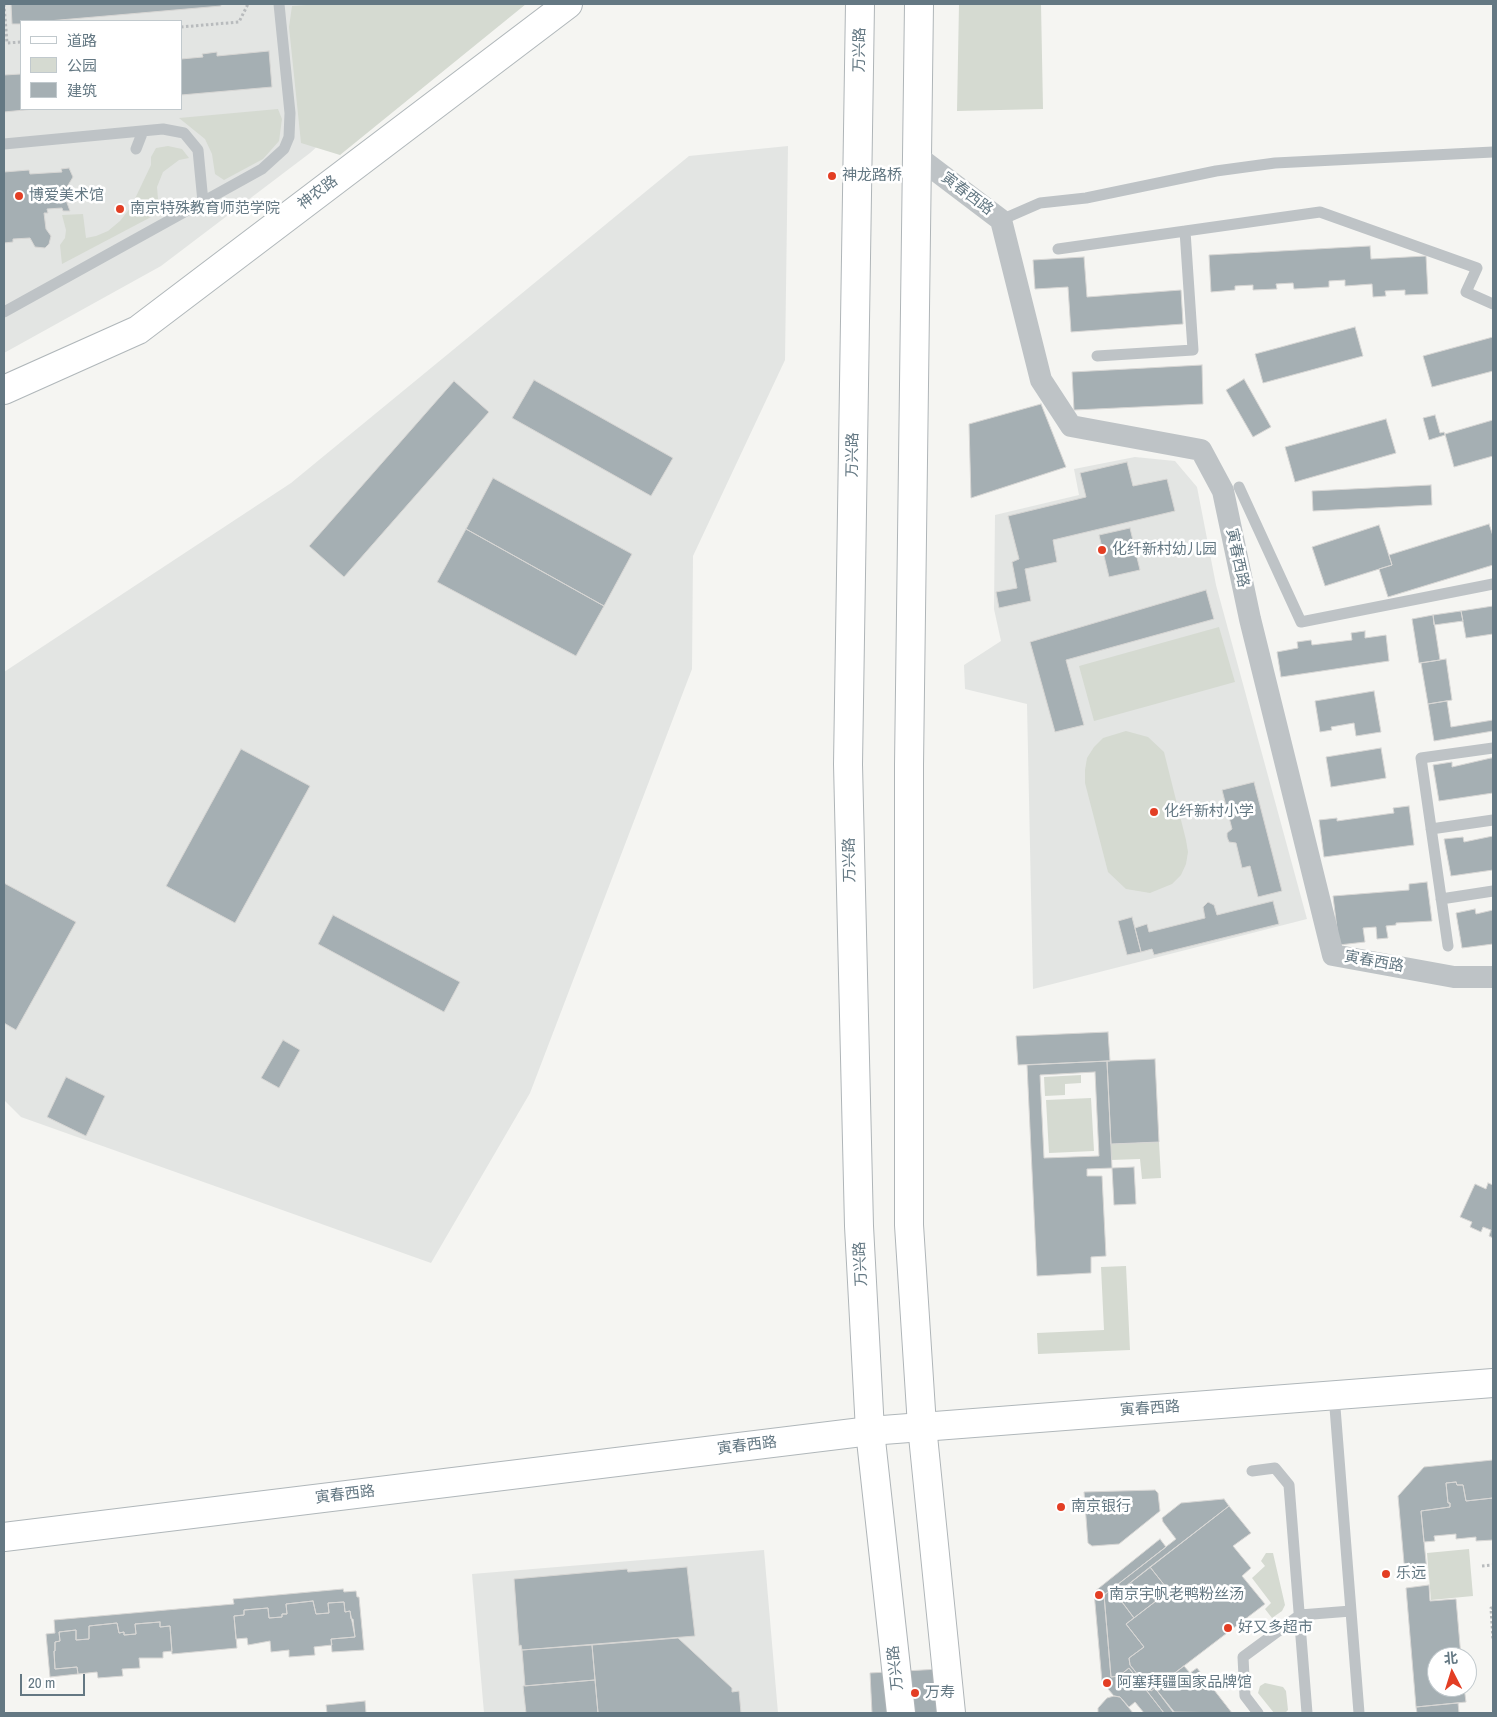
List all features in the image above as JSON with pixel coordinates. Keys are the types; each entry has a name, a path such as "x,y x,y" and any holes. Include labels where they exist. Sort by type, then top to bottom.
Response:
{"main road":[{"name":"神农路","path":"4,390 138,330 568,4"},
{"name":"万兴路","path":"860,4 848,764 859,1226 870,1431 901,1713"},
{"path":"919,4 908,978 909,1225 922,1426 951,1713"},
{"name":"寅春西路","path":"4,1536 870,1431 1493,1383"}],"street":[{"name":"寅春西路","path":"918,157 1001,220 1041,380 1071,426 1201,450 1223,491 1252,628 1333,955 1454,977 1493,977"}],"lane":[{"path":"4,312 262,169 284,149 289,137 290,113 279,4"},
{"path":"4,144 143,130 163,129 184,133 198,150 204,202"},
{"path":"136,149 143,130"},
{"path":"1001,220 1040,203 1086,198 1216,172 1275,163 1493,152"},
{"path":"1058,249 1320,212 1477,268 1466,292 1493,304"},
{"path":"1097,356 1193,350 1185,231"},
{"path":"1239,487 1301,622 1493,584"},
{"path":"1448,946 1421,758 1493,748"},
{"path":"1431,829 1493,820"},
{"path":"1441,900 1493,892"},
{"path":"1334,1395 1359,1713"},
{"path":"1252,1471 1275,1468 1289,1485 1307,1713"},
{"path":"1258,1713 1245,1696 1243,1657 1300,1615 1351,1611"}],"path":[{"path":"4,4 7,43 20,42"},
{"path":"182,27 239,22 248,4"},
{"path":"1482,1566 1493,1565"},
{"path":"1493,1608 1491,1608 1493,1640"}],"shaded area":[{"name":"南京特殊教育师范学院","path":"4,4 473,4 310,153 161,266 4,353"},
{"path":"788,146 785,360 693,556 692,669 530,1093 431,1263 21,1117 4,1100 4,672 291,483 689,156"},
{"name":"化纤新村小学","path":"1135,457 1175,461 1197,487 1216,585 1307,919 1033,989 1027,704 965,689 964,665 1001,641 994,609 995,515 1079,495 1074,469"},
{"path":"764,1550 778,1713 484,1713 472,1574"}],"green space":[{"path":"321,4 526,4 340,155 301,143 289,27 292,6"},
{"path":"959,4 1041,4 1043,109 957,111"},
{"path":"278,109 282,119 279,141 263,159 224,180 215,174 212,154 205,139 179,118"},
{"path":"168,146 182,149 189,158 179,160 163,172 157,187 158,199 168,202 170,207 62,264 60,245 65,238 66,230 62,215 83,214 86,238 108,231 120,221 131,207 151,165 151,157 156,148"},
{"path":"1219,627 1235,682 1094,721 1079,666"},
{"path":"1126,731 1148,737 1164,752 1188,852 1186,864 1181,875 1172,884 1150,893 1126,889 1108,872 1085,783 1087,758 1094,747 1103,738"},
{"path":"1081,1075 1081,1083 1065,1084 1065,1095 1045,1096 1044,1077"},
{"path":"1091,1098 1094,1151 1049,1153 1046,1100"},
{"path":"1159,1142 1161,1178 1142,1179 1140,1159 1111,1160 1111,1144"},
{"path":"1126,1266 1130,1350 1038,1354 1037,1333 1104,1330 1101,1267"},
{"path":"1469,1549 1473,1596 1431,1600 1427,1553"},
{"path":"1266,1553 1273,1553 1285,1605 1282,1611 1272,1618 1265,1609 1271,1603 1252,1578 1265,1566 1261,1561"},
{"path":"1265,1683 1283,1687 1286,1691 1288,1710 1285,1713 1274,1713 1258,1693 1260,1686"}],"building":[{"path":"11,4 221,4 221,6 60,20 20,20 20,24 12,24"},
{"path":"269,51 272,87 182,95 182,59 203,57 202,54 217,52 217,56"},
{"path":"20,74 20,110 25,110 4,112 4,75"},
{"path":"69,168 73,177 67,187 68,200 66,200 70,211 63,211 62,208 47,209 48,213 44,213 46,229 51,236 49,244 45,248 35,247 30,238 13,239 13,242 4,243 4,172 29,170 30,174 62,172 61,169"},
{"path":"1370,246 1371,259 1426,256 1428,294 1405,295 1405,290 1385,291 1386,296 1373,297 1372,284 1345,286 1345,280 1329,281 1329,287 1294,289 1293,283 1276,284 1277,289 1253,290 1253,285 1235,286 1235,290 1211,292 1209,255"},
{"path":"1084,257 1087,297 1181,290 1183,324 1071,332 1068,287 1035,289 1033,260"},
{"path":"1355,327 1363,356 1263,383 1255,354"},
{"path":"1493,337 1493,371 1432,387 1423,356"},
{"path":"1202,365 1203,404 1074,410 1072,372"},
{"path":"1244,379 1271,427 1253,437 1226,390"},
{"path":"534,380 673,458 651,496 512,418"},
{"path":"454,381 489,412 344,577 309,546"},
{"path":"1041,404 1066,467 971,498 969,424"},
{"path":"1435,415 1440,433 1444,432 1445,435 1429,440 1423,418"},
{"path":"1386,419 1396,453 1295,482 1285,447"},
{"path":"1493,420 1493,456 1454,467 1445,434"},
{"path":"1127,462 1133,486 1167,479 1175,511 1053,540 1057,562 1025,569 1031,601 999,608 996,592 1017,588 1012,562 1019,559 1008,516 1086,497 1080,473"},
{"path":"493,478 632,554 604,606 466,529"},
{"path":"1431,485 1432,505 1313,511 1312,491"},
{"path":"1489,524 1493,536 1493,565 1388,597 1379,569 1392,565 1389,555"},
{"path":"1379,525 1392,565 1325,586 1312,547"},
{"path":"1130,528 1140,570 1109,577 1099,535"},
{"path":"466,529 604,606 576,656 437,582"},
{"path":"1206,590 1214,619 1066,660 1084,725 1055,732 1030,642"},
{"path":"1493,606 1493,634 1466,638 1461,611"},
{"path":"1461,611 1463,621 1434,625 1433,615"},
{"path":"1433,615 1440,660 1419,663 1412,619"},
{"path":"1365,631 1365,638 1386,635 1389,661 1281,677 1277,652 1298,648 1297,642 1311,640 1312,645 1352,640 1351,633"},
{"path":"1446,659 1452,700 1428,704 1421,663"},
{"path":"1374,691 1381,732 1356,736 1354,723 1331,727 1332,730 1320,732 1315,701"},
{"path":"1447,701 1451,727 1493,720 1493,731 1434,741 1428,704"},
{"path":"1381,748 1386,778 1331,787 1326,757"},
{"path":"241,749 310,786 235,923 166,886"},
{"path":"1493,758 1493,793 1439,801 1433,765 1452,762 1452,767"},
{"path":"1254,782 1282,891 1258,897 1250,866 1242,868 1236,843 1229,842 1227,837 1227,833 1232,829 1222,790"},
{"path":"1409,806 1414,845 1324,857 1319,820 1337,818 1337,821 1394,813 1393,808"},
{"path":"1493,836 1493,870 1451,876 1444,839 1463,837 1464,842"},
{"path":"1427,882 1432,921 1396,923 1396,925 1386,926 1388,938 1377,939 1376,927 1363,928 1365,942 1339,945 1333,896 1409,890 1409,884"},
{"path":"4,883 76,922 16,1030 4,1023"},
{"path":"1273,901 1279,924 1154,955 1152,949 1141,952 1135,928 1147,924 1149,932 1205,918 1203,907 1208,902 1214,905 1217,915"},
{"path":"1475,909 1476,914 1493,910 1493,944 1462,948 1456,913"},
{"path":"333,915 460,982 444,1012 318,944"},
{"path":"1132,917 1141,952 1127,955 1118,921"},
{"path":"1108,1032 1110,1061 1018,1065 1016,1036"},
{"path":"283,1040 300,1050 279,1088 261,1078"},
{"path":"1155,1059 1159,1142 1111,1144 1107,1061"},
{"path":"1107,1061 1112,1168 1087,1169 1087,1176 1102,1176 1106,1256 1091,1257 1091,1273 1037,1276 1027,1065","holes":["1095,1072 1099,1156 1044,1158 1040,1075"]},
{"path":"66,1077 105,1096 86,1136 47,1117"},
{"path":"1134,1167 1136,1204 1114,1205 1112,1168"},
{"path":"1488,1183 1493,1185 1493,1238 1489,1236 1491,1230 1483,1227 1481,1232 1470,1227 1472,1222 1460,1217 1475,1184 1486,1189"},
{"path":"1493,1460 1493,1498 1466,1501 1463,1485 1457,1485 1456,1482 1446,1483 1450,1507 1421,1511 1427,1572 1405,1574 1398,1496 1424,1467"},
{"path":"1456,1482 1457,1485 1463,1485 1466,1501 1493,1498 1493,1540 1476,1541 1476,1537 1456,1539 1456,1534 1434,1536 1435,1541 1424,1542 1421,1511 1450,1507 1446,1483"},
{"path":"1155,1490 1158,1493 1160,1511 1119,1544 1092,1546 1088,1543 1084,1492"},
{"path":"1224,1499 1229,1506 1116,1594 1134,1618 1126,1624 1144,1647 1129,1658 1130,1665 1151,1691 1155,1688 1175,1713 1164,1713 1129,1668 1119,1676 1111,1677 1104,1595 1176,1539 1162,1518 1181,1503"},
{"path":"1229,1506 1251,1533 1233,1546 1251,1568 1242,1576 1265,1604 1151,1691 1130,1665 1129,1658 1144,1647 1126,1624 1169,1591 1150,1567"},
{"path":"1160,1539 1166,1547 1104,1595 1111,1677 1119,1676 1129,1668 1164,1713 1144,1713 1135,1702 1129,1707 1120,1697 1114,1696 1102,1682 1094,1592"},
{"path":"687,1567 695,1636 522,1650 521,1645 519,1646 514,1579 627,1569 628,1572"},
{"path":"1150,1567 1169,1591 1134,1618 1116,1594"},
{"path":"1429,1585 1430,1601 1456,1599 1460,1647 1427,1647 1427,1697 1465,1697 1466,1702 1416,1707 1406,1588"},
{"path":"343,1589 344,1592 356,1591 357,1597 359,1597 364,1650 332,1652 331,1639 355,1637 350,1611 345,1612 344,1602 328,1603 329,1613 316,1614 313,1601 286,1604 287,1614 282,1614 282,1617 269,1618 268,1608 244,1610 244,1615 234,1616 237,1648 172,1654 170,1626 160,1627 160,1622 135,1624 136,1634 124,1635 124,1632 119,1633 117,1623 89,1626 89,1639 76,1640 76,1630 59,1632 60,1641 55,1642 54,1651 55,1669 77,1667 78,1674 50,1677 46,1634 55,1633 54,1620 234,1604 233,1599"},
{"path":"313,1601 316,1614 329,1613 328,1603 344,1602 345,1612 350,1611 351,1619 353,1619 355,1637 331,1639 332,1645 314,1647 315,1655 289,1657 289,1650 271,1652 270,1641 248,1645 247,1638 236,1639 234,1616 244,1615 244,1610 268,1608 269,1618 282,1617 282,1614 287,1614 286,1604"},
{"path":"160,1622 160,1627 170,1626 172,1651 163,1652 163,1658 139,1658 140,1668 122,1669 123,1676 98,1678 97,1672 78,1674 77,1667 55,1669 54,1651 55,1642 60,1641 59,1632 76,1630 76,1640 89,1639 89,1626 117,1623 119,1633 124,1632 124,1635 136,1634 135,1624"},
{"path":"678,1638 732,1688 732,1692 739,1691 741,1713 598,1713 592,1645"},
{"path":"592,1645 595,1680 525,1686 522,1650"},
{"path":"1184,1666 1190,1673 1197,1668 1232,1713 1173,1712 1155,1688"},
{"name":"万寿","path":"957,1668 960,1713 872,1713 870,1673"},
{"path":"595,1680 598,1713 526,1713 523,1686"},
{"path":"1120,1697 1133,1713 1098,1713 1098,1708 1107,1698"},
{"path":"365,1701 366,1713 327,1713 326,1705"},
{"path":"1458,1703 1459,1713 1417,1713 1416,1707"}],"place":[{"name":"神龙路桥","path":"832,176"},
{"name":"博爱美术馆","path":"19,196"},
{"name":"南京特殊教育师范学院","path":"120,209"},
{"name":"化纤新村幼儿园","path":"1102,550"},
{"name":"化纤新村小学","path":"1154,812"},
{"name":"南京银行","path":"1061,1507"},
{"name":"乐远","path":"1386,1574"},
{"name":"南京宇帆老鸭粉丝汤","path":"1099,1595"},
{"name":"好又多超市","path":"1228,1628"},
{"name":"阿塞拜疆国家品牌馆","path":"1107,1683"},
{"name":"万寿","path":"915,1693"}]}
